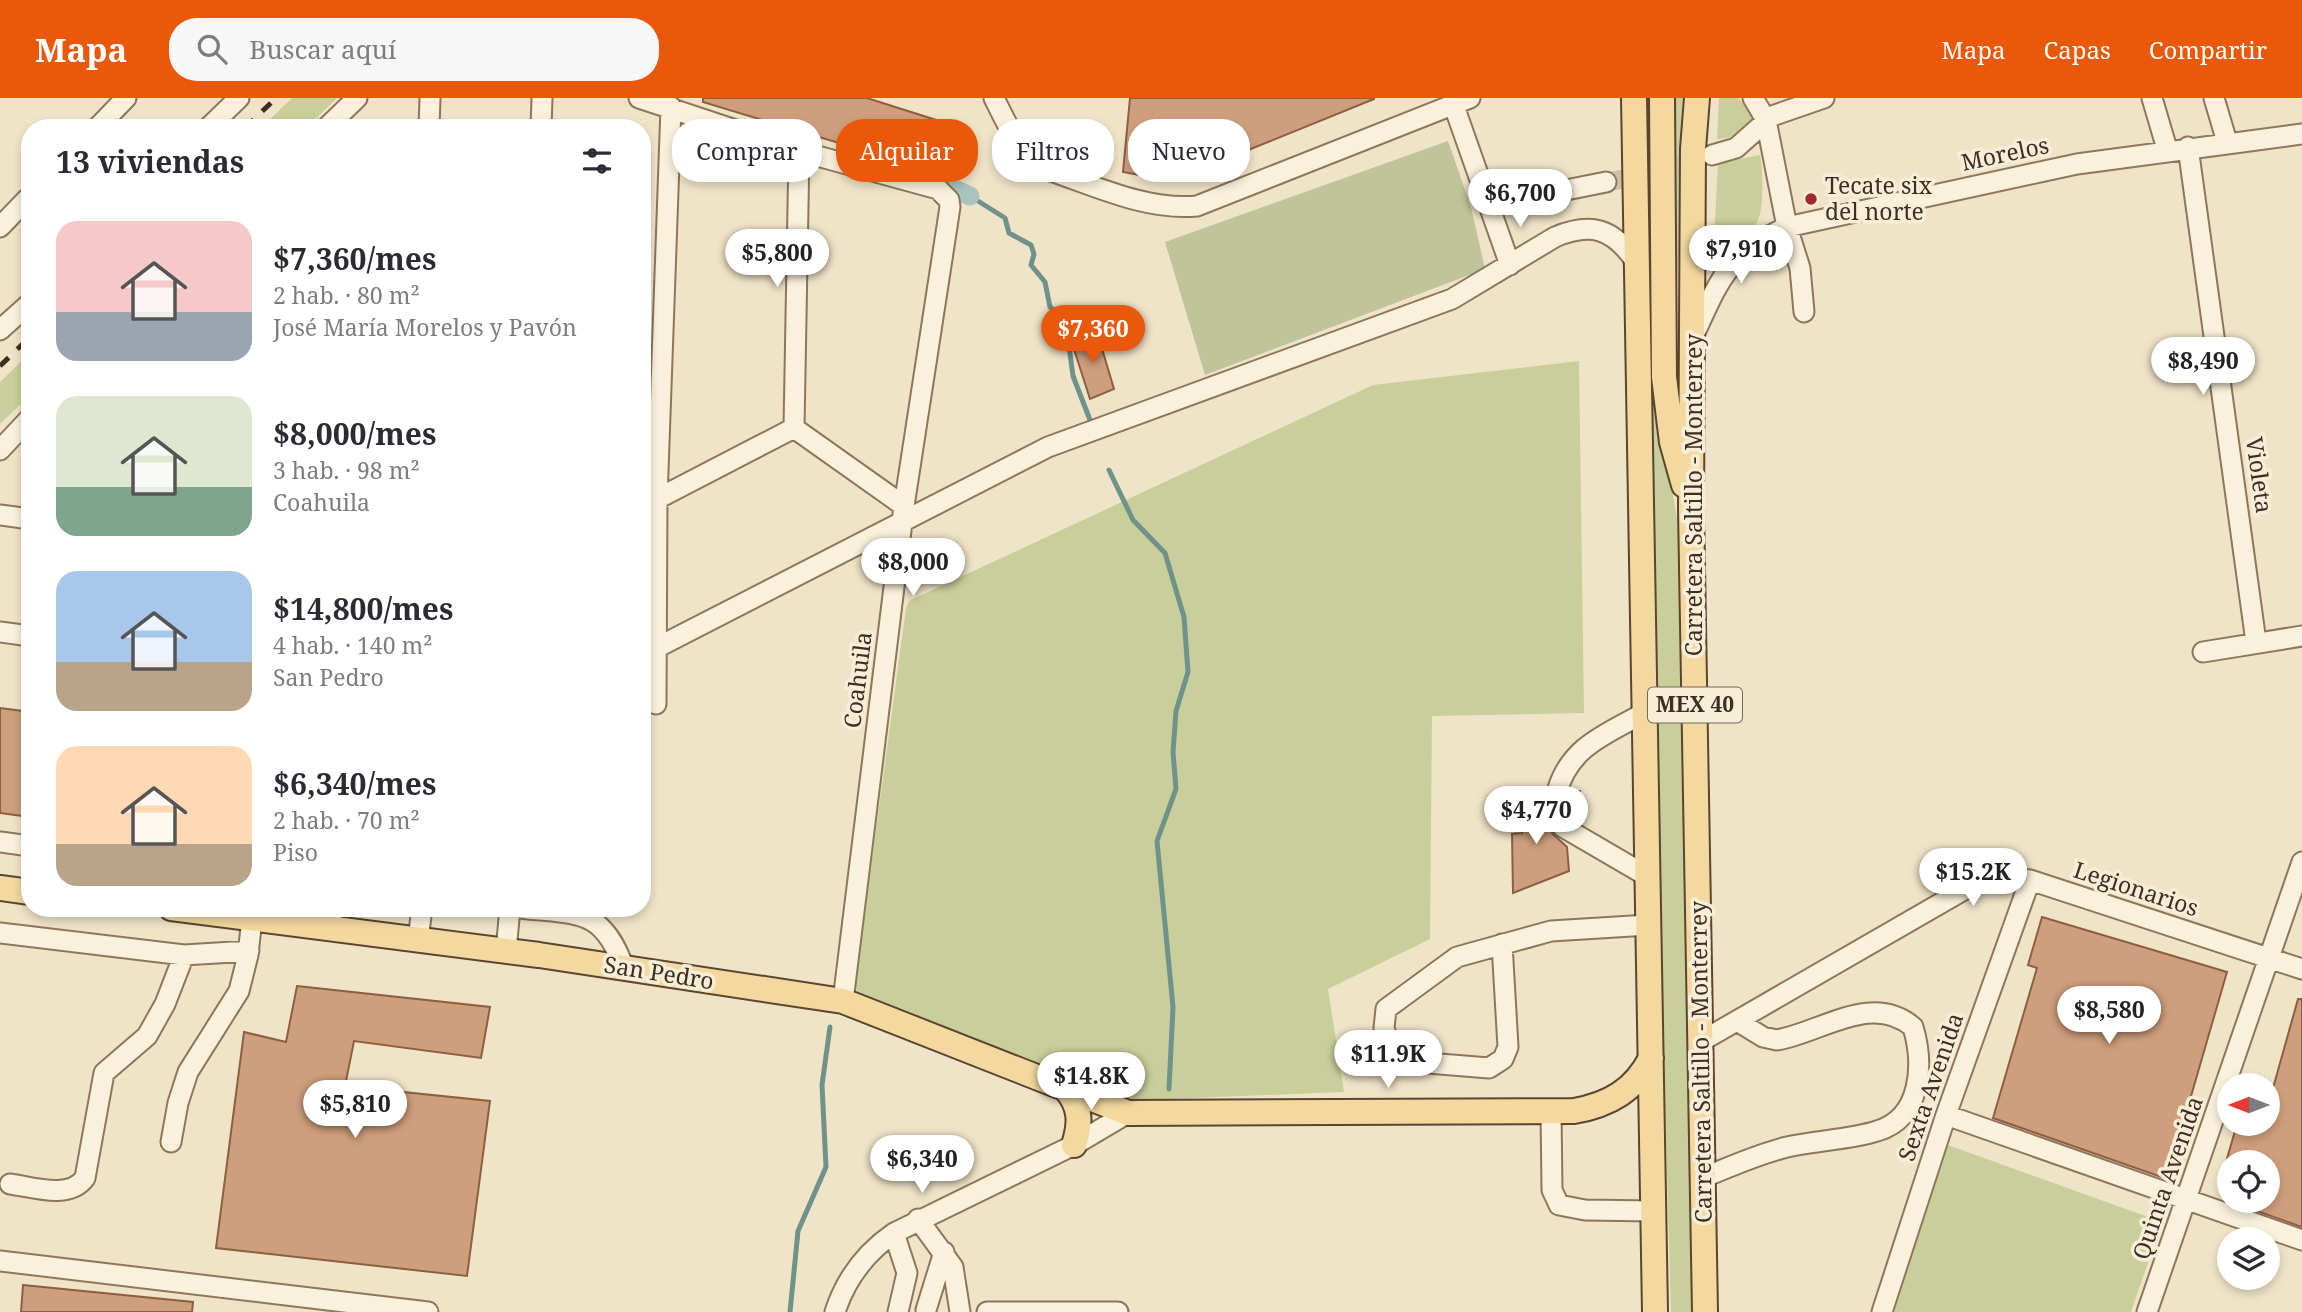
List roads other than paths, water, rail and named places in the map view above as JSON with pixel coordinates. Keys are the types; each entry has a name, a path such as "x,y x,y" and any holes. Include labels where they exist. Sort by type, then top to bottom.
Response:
{"main road":[{"name":"MEX 40","path":"1634,98 1655,1312"},
{"path":"1662,98 1664,377 1672,442 1691,509"},
{"name":"Carretera Saltillo - Monterrey","path":"1698,98 1693,149 1691,509 1705,1312"},
{"path":"0,888 21,891"},
{"name":"San Pedro","path":"309,917 331,918 418,940 843,1001 1128,1113"},
{"path":"1128,1113 1551,1112 1597,1107 1615,1098 1639,1078 1651,1058"},
{"path":"1066,1089 1077,1105 1080,1120 1074,1145"}],"street":[{"path":"106,119 126,98"},
{"path":"217,119 239,98"},
{"path":"336,119 357,98"},
{"path":"429,119 430,98"},
{"path":"541,119 542,98"},
{"path":"639,98 707,119"},
{"path":"994,98 1016,141 1027,156 1042,168 1150,204 1172,208 1197,205 1462,102 1510,265"},
{"path":"1753,98 1766,120 1787,227 1800,268 1804,312"},
{"path":"1712,155 1736,148 1766,120 1824,98"},
{"path":"2152,98 2167,149"},
{"path":"2214,98 2227,142"},
{"path":"651,480 671,107"},
{"name":"Morelos","path":"1693,337 1719,281 1736,258 1760,239 1787,227 2056,168 2167,149 2302,134"},
{"name":"Violeta","path":"2188,147 2256,642"},
{"name":"Coahuila","path":"822,156 938,189 949,200 951,216 903,515 843,1001"},
{"path":"794,428 798,182"},
{"path":"1491,205 1606,182"},
{"path":"0,227 21,205"},
{"path":"658,647 903,515 1048,447 1452,299 1555,237 1587,227 1615,239 1636,262"},
{"path":"0,330 21,311"},
{"path":"0,450 21,428"},
{"path":"651,499 794,428"},
{"path":"794,428 903,515"},
{"path":"0,515 21,518"},
{"path":"651,518 658,647 656,704"},
{"path":"0,632 21,635"},
{"path":"2203,652 2302,636"},
{"path":"1557,792 1562,773 1573,757 1594,741 1644,713"},
{"path":"1555,813 1563,827 1647,876"},
{"path":"0,842 21,845"},
{"name":"Quinta Avenida","path":"2147,1312 2302,862"},
{"name":"Legionarios","path":"1700,1042 1981,880 1998,877 2030,880 2302,969"},
{"name":"Sexta Avenida","path":"1882,1312 1946,1115 2030,880"},
{"path":"171,1142 178,1102 188,1072 239,991 249,951 243,917"},
{"path":"418,940 421,917"},
{"path":"506,951 509,917"},
{"path":"586,917 601,925 614,940 624,968"},
{"path":"1502,944 1508,1047 1497,1065 1489,1068 1403,1061 1393,1056 1384,1028 1384,1016 1390,1004 1457,957 1502,944 1551,931 1648,925"},
{"path":"0,933 184,955 249,951"},
{"path":"9,1184 67,1191 80,1186 85,1178 104,1073 147,1036 165,1004 184,955"},
{"path":"1702,1178 1786,1147 1878,1131 1896,1122 1910,1103 1917,1086 1919,1066 1913,1027 1889,1012 1866,1011 1796,1037 1777,1040 1763,1037 1737,1021"},
{"path":"1551,1112 1552,1190 1559,1205 1585,1210 1653,1211"},
{"path":"835,1312 852,1274 872,1248 894,1233 1074,1145 1128,1113"},
{"path":"1946,1115 2302,1240"},
{"path":"918,1219 944,1252 956,1278 960,1312"},
{"path":"894,1233 907,1273 898,1312"},
{"path":"931,1311 944,1252"},
{"path":"0,1261 428,1312"},
{"path":"987,1312 1118,1312"}],"waterway":[{"path":"939,182 970,196"},
{"path":"970,196 1005,218 1009,233 1031,245 1034,254 1031,265 1045,282 1050,307 1066,324 1073,376 1090,420"},
{"path":"1109,470 1133,520 1165,553 1184,617 1188,672 1176,711 1173,752 1176,789 1157,841 1173,1007 1169,1089"},
{"path":"790,1312 798,1231 826,1167 822,1085 830,1027"}],"tunnel":[{"path":"1606,182 1641,176 1704,157"}],"railway":[{"path":"254,119 276,98"},
{"path":"0,366 21,346"}],"place":[{"name":"Tecate six del norte","path":"1811,199"}]}
